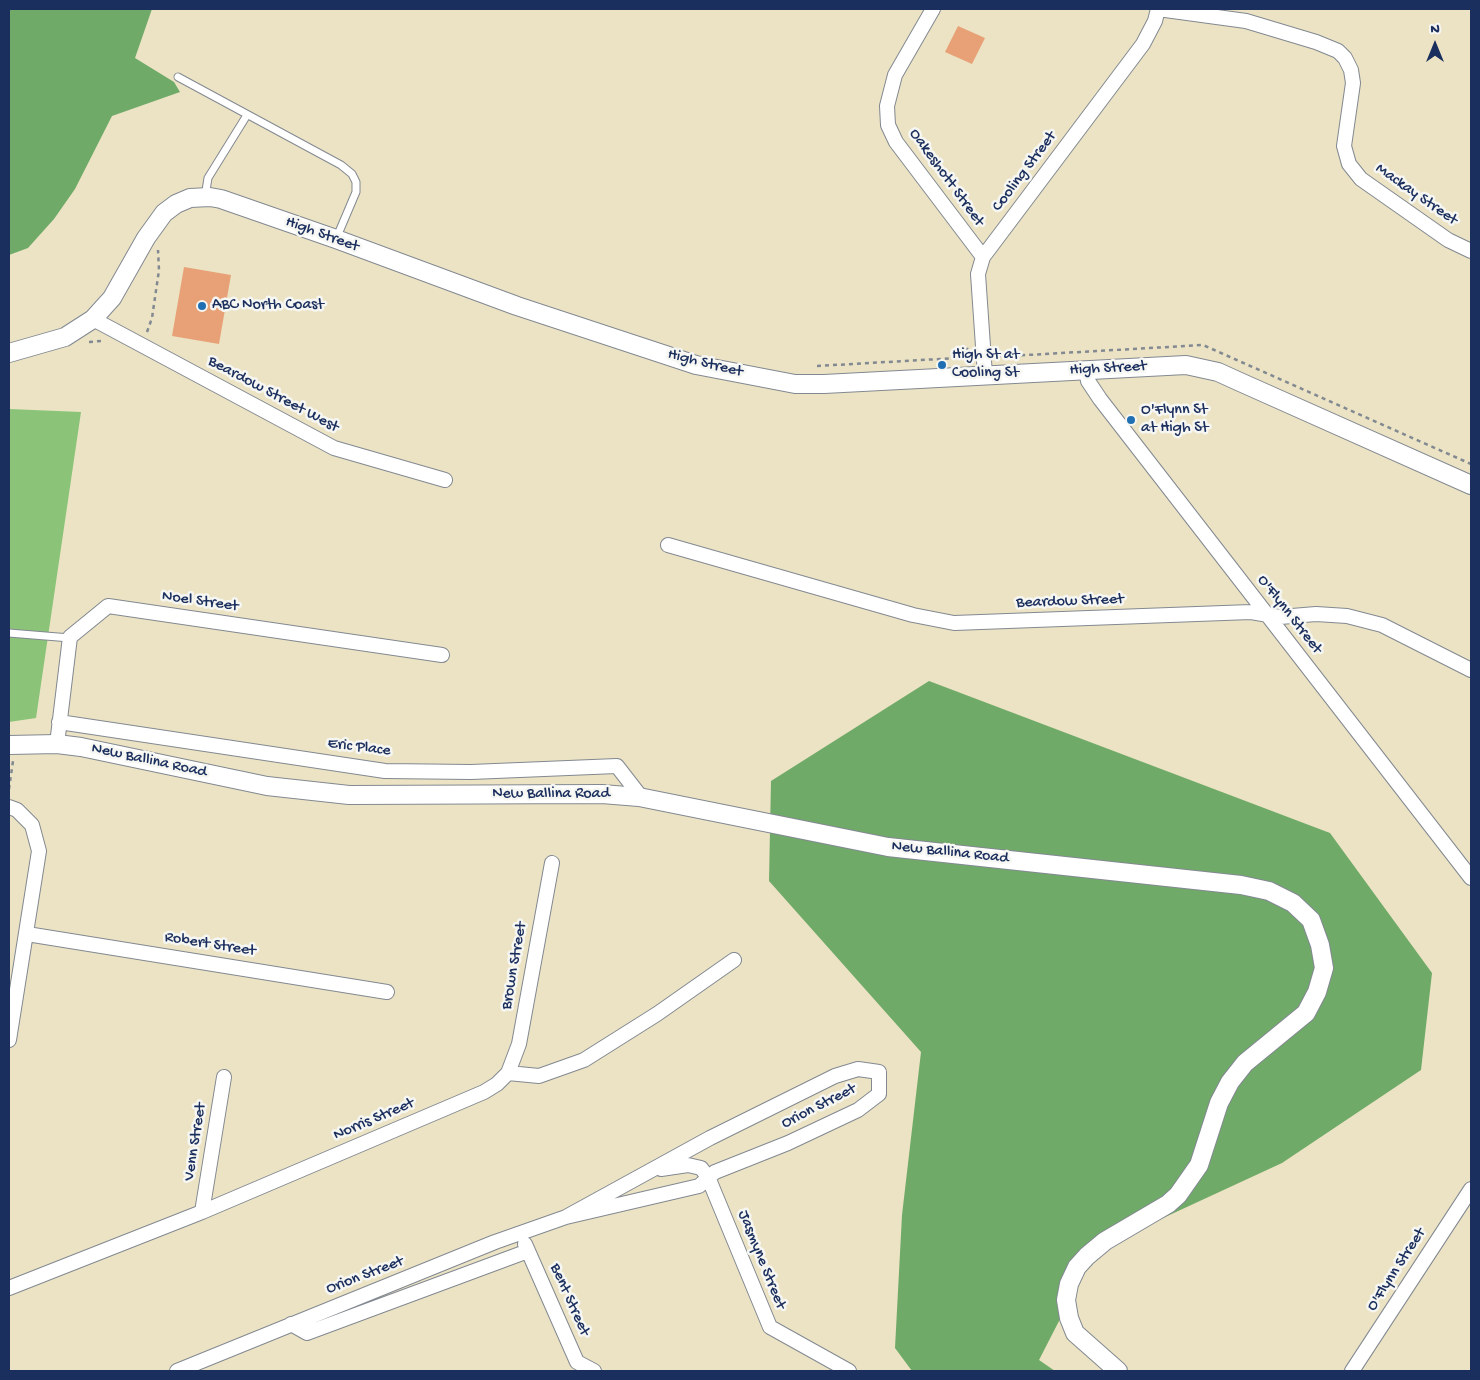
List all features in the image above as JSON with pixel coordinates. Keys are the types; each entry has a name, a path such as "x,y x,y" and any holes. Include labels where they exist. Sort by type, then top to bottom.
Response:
{"street":[{"name":"Oakeshott Street","path":"933,9 895,75 887,106 888,125 896,142 983,257"},
{"name":"Cooling Street","path":"985,375 978,274 983,257 1142,44 1150,32 1158,9"},
{"name":"Mackay Street","path":"1158,9 1246,21 1316,42 1338,51 1345,58 1351,70 1353,83 1344,146 1348,164 1361,179 1448,240 1471,251"},
{"name":"High Street","path":"9,353 65,337 93,319 112,298 146,238 164,213 183,200 205,197 221,199 517,306 696,365 795,384 1186,365 1218,372 1471,486"},
{"name":"Beardow Street West","path":"93,319 334,448 445,480"},
{"name":"O'Flynn Street","path":"1086,370 1088,380 1100,399 1471,878"},
{"name":"Beardow Street","path":"668,545 913,615 954,623 1251,612 1280,617 1331,614 1363,618 1382,625 1471,670"},
{"name":"Noel Street","path":"70,638 108,606 442,655"},
{"path":"57,744 70,638"},
{"name":"Eric Place","path":"59,722 385,771 471,772 617,766 641,798"},
{"name":"New Ballina Road","path":"9,745 57,744 268,786 349,795 602,794 641,798 888,847 1241,885 1269,891 1293,903 1311,920 1320,945 1324,968 1317,992 1306,1013 1245,1063 1230,1082 1219,1103 1199,1165 1178,1195 1168,1204 1105,1241 1077,1267 1069,1284 1066,1300 1069,1318 1075,1333 1118,1371"},
{"path":"9,807 17,810 32,826 39,851 28,934 9,1040"},
{"name":"Brown Street","path":"508,1073 519,1044 552,863"},
{"name":"Robert Street","path":"28,934 386,992"},
{"path":"508,1073 539,1076 584,1060 657,1014 734,960"},
{"name":"Orion Street","path":"177,1371 496,1242 566,1217 655,1170 710,1138 835,1076 858,1069 878,1072 879,1094 858,1110 708,1177 699,1186 566,1217"},
{"name":"Norris Street","path":"9,1288 202,1212 484,1092 497,1084 508,1073"},
{"name":"Venn Street","path":"202,1212 224,1077"},
{"path":"655,1170 688,1165 701,1168 708,1177"},
{"name":"Jasmyne Street","path":"708,1177 770,1326 849,1371"},
{"name":"O'Flynn Street","path":"1352,1371 1471,1188"},
{"name":"Bent Street","path":"521,1234 577,1362 594,1371"},
{"path":"291,1324 307,1333 528,1251"}],"lane":[{"path":"178,78 341,165 352,174 356,182 356,192 336,239"},
{"path":"205,197 208,178 247,115"},
{"path":"9,633 70,638"}],"path":[{"path":"86,342 143,337 149,330 159,270 159,244"},
{"path":"816,366 957,358 964,349 974,348"},
{"path":"9,789 13,762"}],"green space":[{"path":"9,9 152,9 135,58 174,82 180,92 112,116 75,189 54,219 28,248 9,255"},
{"path":"9,409 81,412 36,718 9,722"},
{"path":"929,681 1330,833 1432,973 1421,1070 1282,1163 1096,1249 1039,1360 1055,1371 912,1371 895,1348 902,1215 921,1052 769,881 771,781"}],"building":[{"path":"958,26 985,38 972,64 945,52"},
{"name":"ABC North Coast","path":"184,267 231,275 219,344 172,336"}],"place":[{"name":"ABC North Coast","path":"202,306"},
{"name":"High St at Cooling St","path":"942,365"},
{"name":"O'Flynn St at High St","path":"1131,420"}]}
